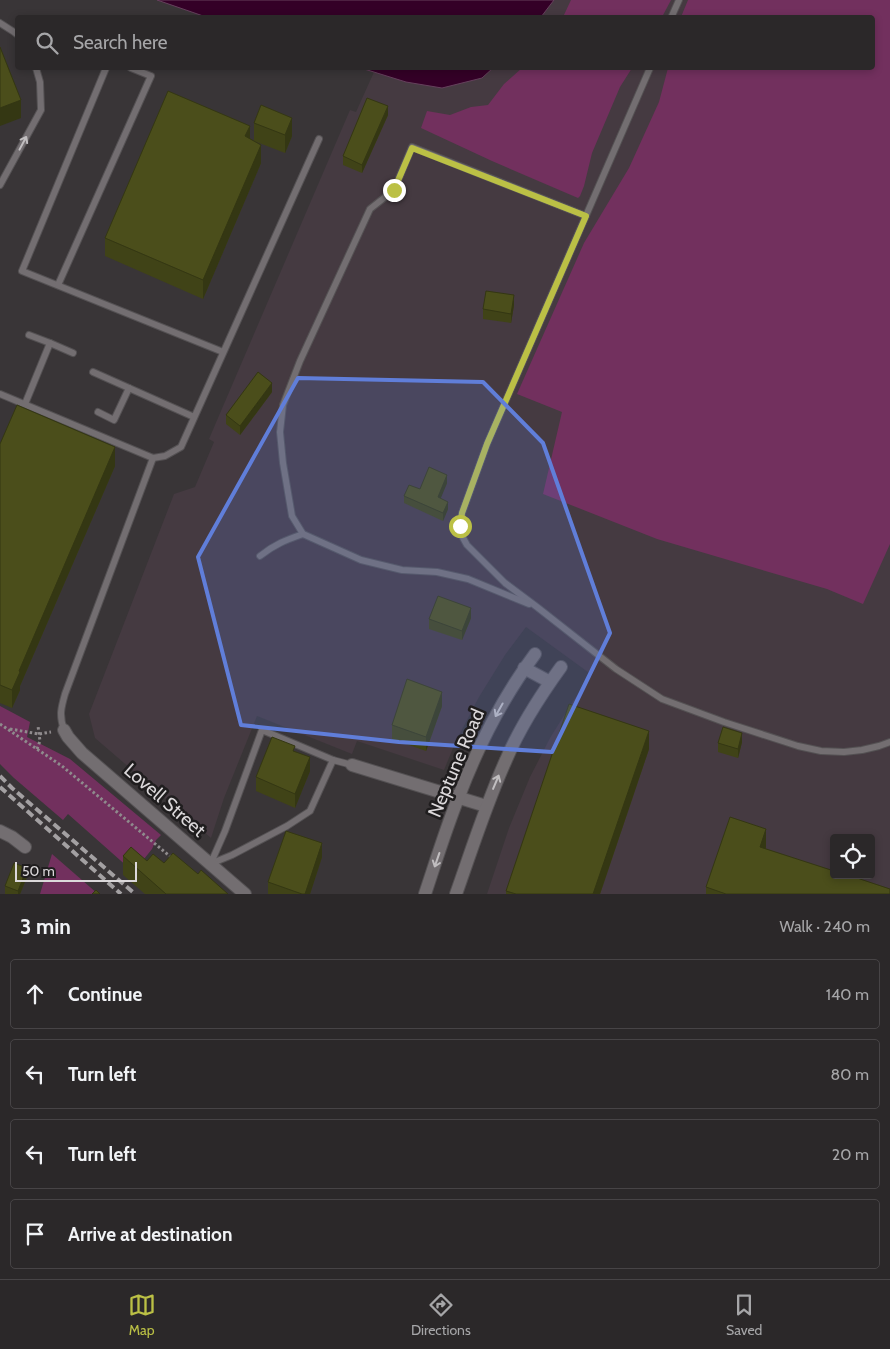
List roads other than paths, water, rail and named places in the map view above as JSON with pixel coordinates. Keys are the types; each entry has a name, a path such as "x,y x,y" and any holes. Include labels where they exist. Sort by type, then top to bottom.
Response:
{"street":[{"name":"Neptune Road","path":"425,894 458,796 478,751 524,668 535,654"},
{"path":"456,894 486,806 510,750 527,718 561,667"},
{"path":"524,668 550,682"},
{"name":"Lovell Street","path":"64,730 82,753 245,894"},
{"path":"352,766 458,796 486,806"},
{"path":"0,831 25,847"}],"lane":[{"path":"672,15 679,0"},
{"path":"0,23 15,33"},
{"path":"0,186 41,110 40,82 37,70"},
{"path":"105,70 22,271 223,352"},
{"path":"58,285 151,76 136,70"},
{"path":"649,70 487,444 467,496 460,526 462,536 467,545 505,583 616,669 662,699 724,722 798,746 821,751 844,752 862,750 890,742"},
{"path":"0,394 153,458 165,456 180,447 319,139"},
{"path":"537,607 468,580 437,572 402,570 361,560 303,534 292,516 283,463 280,432 283,405 300,361 370,209 394,190 412,148 586,216"},
{"path":"29,335 73,353"},
{"path":"24,404 50,344"},
{"path":"93,372 194,417"},
{"path":"98,412 114,420 129,388"},
{"path":"64,730 61,722 61,710 65,694 153,458"},
{"path":"260,556 273,546 303,534"},
{"path":"210,865 262,730 352,766"},
{"path":"210,865 287,826 310,812 333,760"}],"railway":[{"path":"0,776 135,894"},
{"path":"0,787 121,894"}]}
